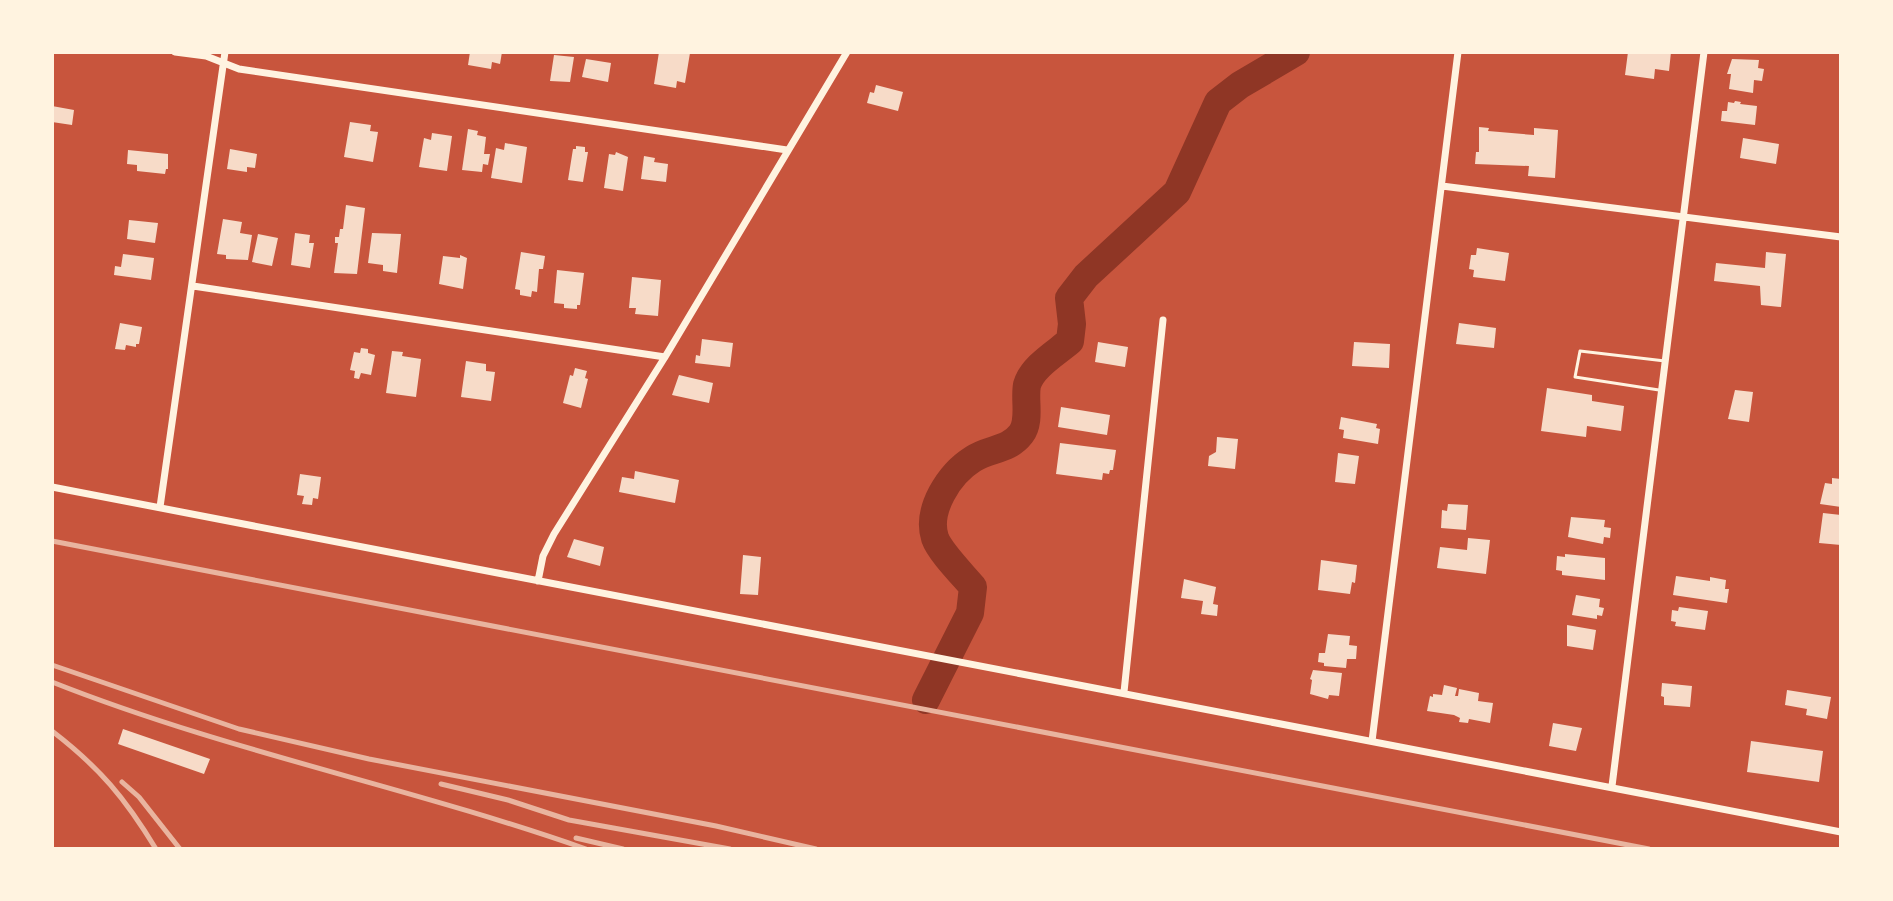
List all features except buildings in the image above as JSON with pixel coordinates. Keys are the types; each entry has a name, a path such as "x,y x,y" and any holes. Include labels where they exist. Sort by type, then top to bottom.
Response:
{"street":[{"path":"175,52 206,56 254,71 787,150"},
{"path":"160,507 225,52"},
{"path":"538,581 543,556 554,534 665,357 847,52"},
{"path":"1372,741 1458,52"},
{"path":"1612,786 1704,52"},
{"path":"1442,186 1841,237"},
{"path":"193,286 665,357"},
{"path":"1124,692 1163,320"},
{"path":"52,487 1841,832"}],"lane":[{"path":"1662,390 1575,377 1580,351 1666,361"}],"waterway":[{"path":"926,700 970,613 973,587 935,538 934,516 948,483 979,455 1010,444 1021,434 1026,423 1026,391 1030,378 1039,366 1070,341 1069,298 1086,276 1177,192 1218,102 1240,85 1296,52"}],"railway":[{"path":"52,541 1649,849"},
{"path":"52,665 239,729 369,759 716,826 816,849"},
{"path":"52,682 251,749 453,806 586,849"},
{"path":"52,731 110,785 156,849"},
{"path":"122,782 139,797 180,849"},
{"path":"441,784 508,800 569,820 730,849"},
{"path":"576,838 623,849"}]}
